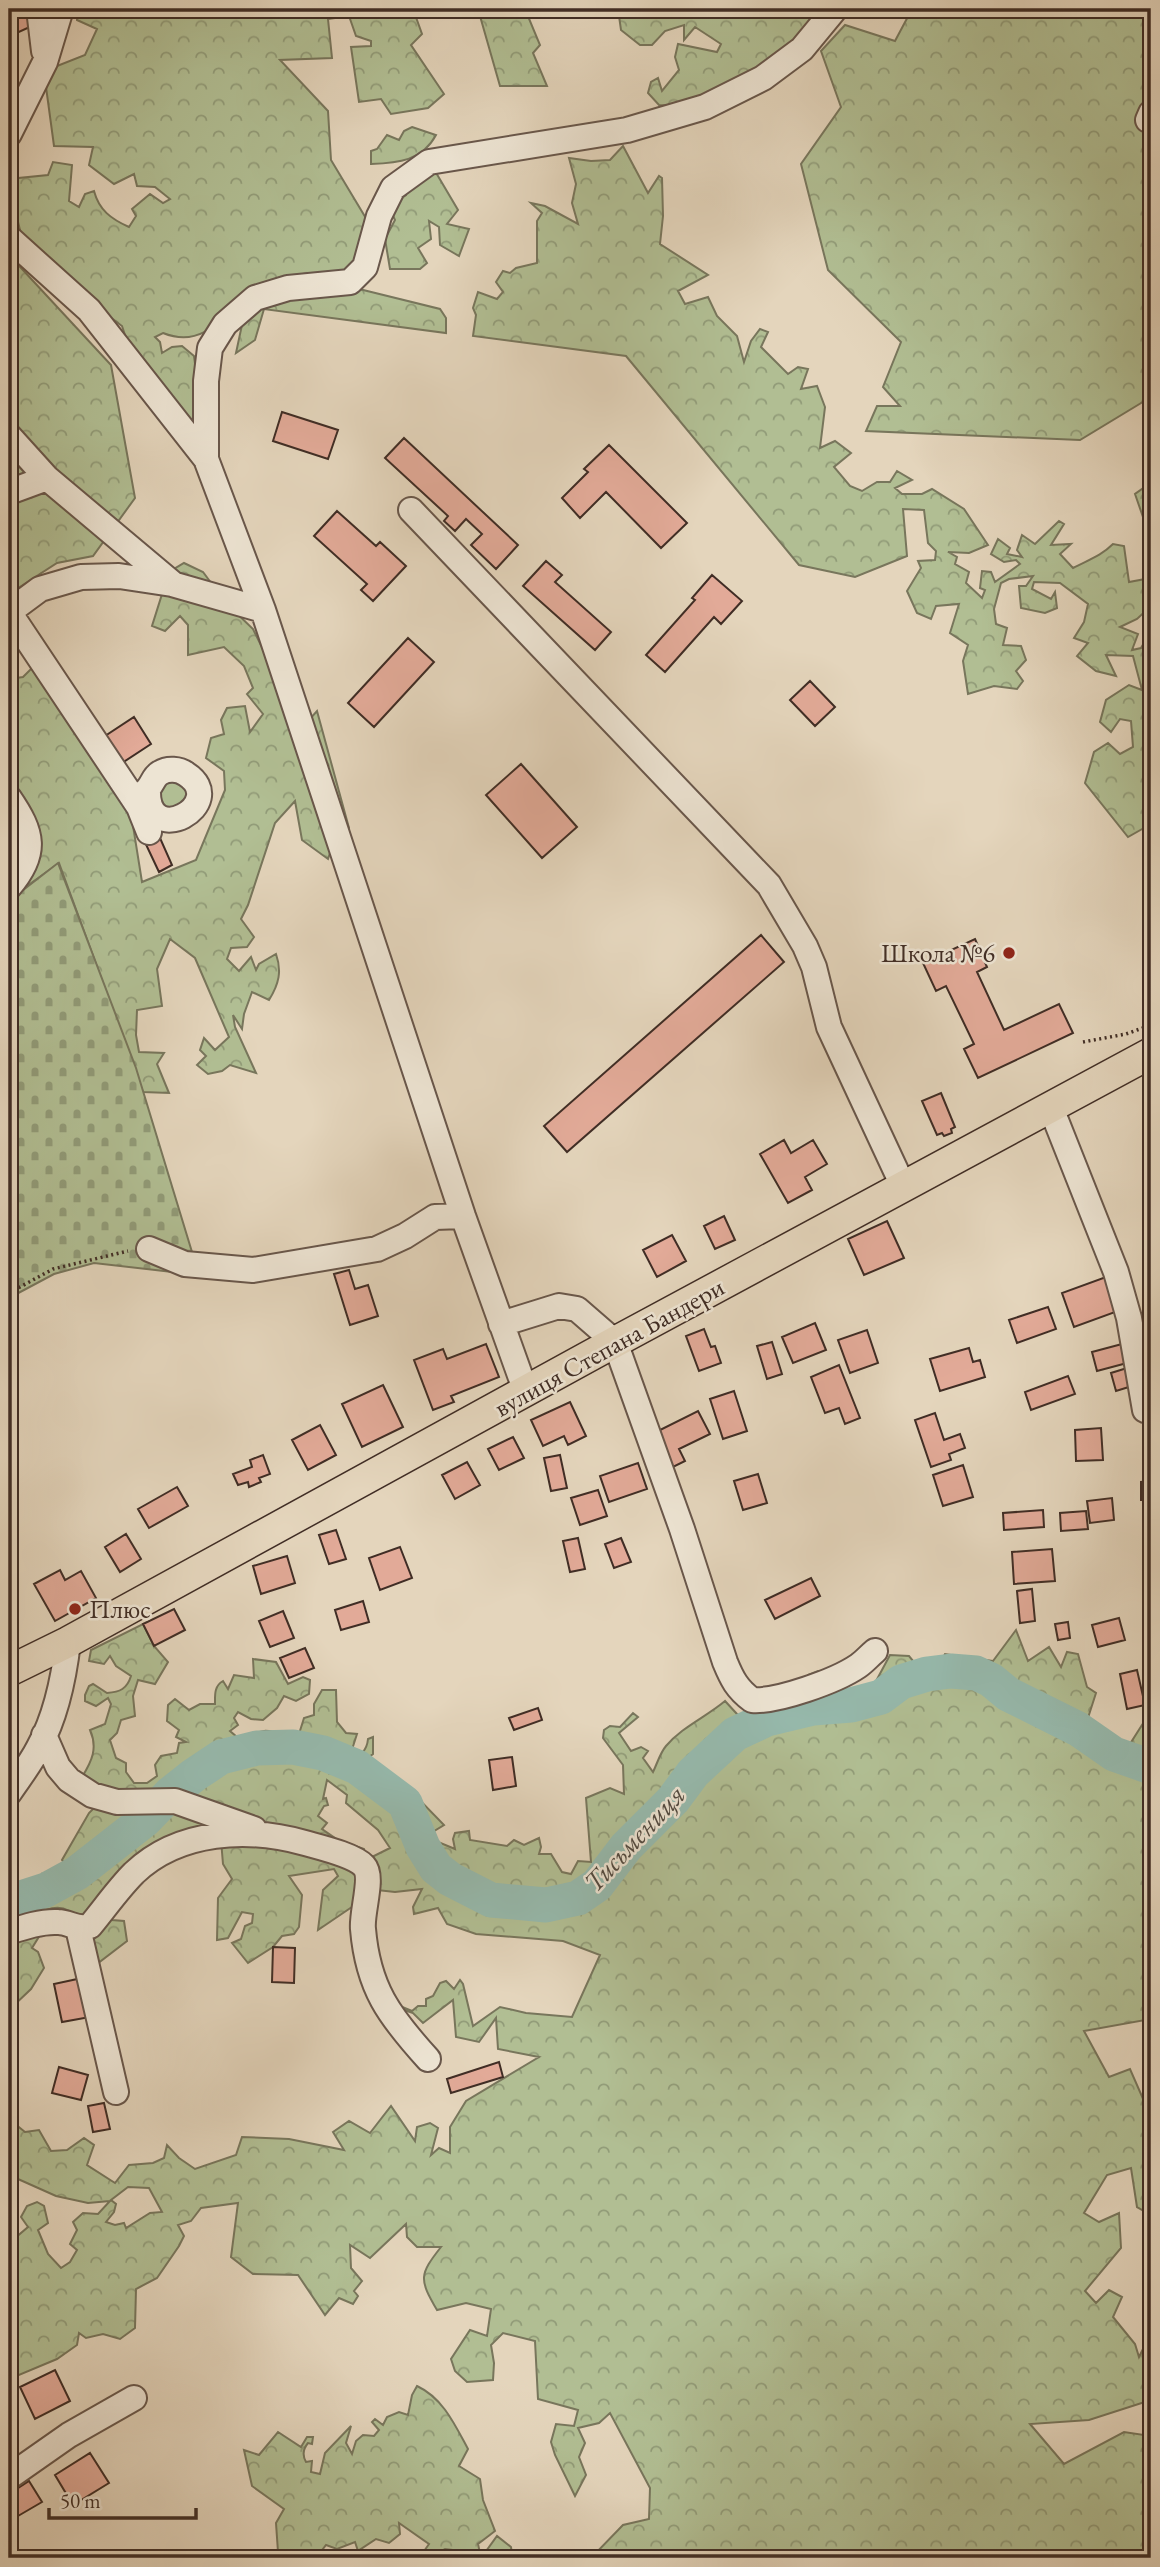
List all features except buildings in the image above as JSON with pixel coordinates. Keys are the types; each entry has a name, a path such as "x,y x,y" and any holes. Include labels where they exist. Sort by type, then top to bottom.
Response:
{"main road":[{"name":"вулиця Степана Бандери","path":"11,1664 68,1642 615,1342 1151,1053"}],"street":[{"path":"39,9 45,62"},
{"path":"9,134 45,62 61,9"},
{"path":"206,459 206,381 210,348 225,324 255,298 288,288 350,282 365,267 379,216 393,188 429,162 627,130 705,107 763,78 802,49 835,9"},
{"path":"9,237 89,310 206,459 263,610 463,1216 526,1392"},
{"path":"9,436 47,478 172,583"},
{"path":"9,492 47,478"},
{"path":"411,510 769,885 805,946 814,967 829,1027 904,1188"},
{"path":"149,832 141,794 9,612 40,589 81,577 119,576 172,583 263,610"},
{"path":"9,798 26,823 30,846 21,873 9,887"},
{"path":"1051,1108 1116,1272 1129,1318 1145,1410"},
{"path":"149,1249 185,1264 253,1270 377,1250 405,1237 435,1217 463,1216"},
{"path":"502,1324 559,1306 577,1309 615,1342 682,1529 725,1662 741,1693 752,1700 778,1698 841,1675 858,1666 875,1651"},
{"path":"9,1793 39,1748 57,1696 68,1642"},
{"path":"44,1735 58,1767 69,1780 92,1796 117,1802 176,1801 267,1834 310,1844 355,1860 364,1867 368,1875 368,1885 362,1925 365,1948 377,1991 405,2034 428,2059"},
{"path":"9,1932 48,1922 61,1922 78,1928 90,1926 136,1871 176,1846 197,1838 267,1834"},
{"path":"78,1928 116,2092"},
{"path":"9,2477 69,2435 134,2398"}],"path":[{"path":"1083,1042 1126,1034 1151,1025"},
{"path":"9,1293 53,1269 116,1253 149,1249"}],"green space":[{"path":"77,9 413,9 422,34 411,45 444,94 428,108 391,114 381,99 359,102 351,47 371,46 371,41 356,36 349,16 328,19 332,58 280,60 328,111 331,160 367,220 351,287 440,309 446,318 446,333 264,309 255,340 236,353 249,292 221,320 201,334 177,337 163,333 155,337 160,342 162,353 172,347 182,346 194,356 197,378 194,426 129,347 122,326 98,308 85,290 23,242 16,214 9,210 9,179 48,175 53,162 72,165 69,201 79,207 85,194 94,191 99,204 107,213 129,227 136,216 132,209 150,194 163,203 170,199 155,187 137,186 134,174 114,184 89,165 93,147 54,146 46,87 47,70 85,55 97,29 77,20"},
{"path":"478,9 525,9 540,45 533,53 547,86 500,86"},
{"path":"618,9 822,9 803,40 762,66 685,106 659,105 648,93 651,82 658,78 662,91 679,70 675,57 678,44 717,52 721,44 695,27 684,40 684,25 665,31 652,45 640,45 621,30"},
{"path":"912,9 1151,9 1151,397 1080,440 866,431 877,406 900,406 883,387 901,342 828,270 801,164 841,107 821,51 845,25 895,41"},
{"path":"412,127 436,135 424,150 408,159 371,164 371,151 377,149 387,135 399,140 404,131"},
{"path":"623,146 648,193 659,176 662,178 663,216 660,244 708,275 678,291 685,304 708,297 717,316 737,336 744,362 751,341 760,329 768,332 761,347 788,374 798,367 808,369 801,389 817,386 825,407 820,448 835,441 851,453 834,467 850,486 862,491 877,482 890,482 897,471 912,480 895,488 902,494 922,494 932,489 964,509 988,545 969,553 948,552 957,557 955,564 969,572 966,583 982,598 985,590 980,588 982,571 991,572 995,582 1020,564 1016,560 1004,562 991,554 998,539 1010,548 1007,554 1022,557 1017,550 1022,535 1035,544 1059,521 1064,524 1051,545 1071,544 1060,554 1073,568 1099,555 1113,544 1124,546 1129,582 1145,579 1151,572 1151,606 1137,619 1120,627 1138,634 1132,650 1141,648 1145,641 1151,644 1151,824 1128,837 1085,783 1094,752 1108,743 1120,754 1133,747 1131,721 1120,719 1111,732 1100,722 1106,700 1129,685 1142,690 1133,656 1106,655 1116,676 1096,671 1077,656 1088,643 1074,638 1084,622 1088,604 1060,583 1034,582 1032,589 1051,599 1055,592 1057,608 1045,613 1021,608 1019,586 1026,586 1033,576 1009,579 1001,583 994,609 996,624 1007,628 1003,645 1021,646 1026,660 1016,671 1023,681 1017,689 994,686 968,694 963,661 968,645 950,633 959,604 936,606 931,619 917,613 907,591 921,568 918,561 935,560 936,551 928,543 924,510 903,509 907,556 855,577 799,565 626,356 473,336 476,315 473,308 478,292 497,299 503,292 496,282 503,271 510,273 516,268 537,263 537,221 542,213 531,203 545,206 578,224 572,203 576,184 569,158 610,160"},
{"path":"435,171 458,210 447,224 469,229 459,256 440,245 439,227 429,221 431,239 418,248 427,263 420,269 390,269 385,239 395,220 389,207 406,195 404,187"},
{"path":"9,255 111,365 135,498 93,556 57,563 9,594"},
{"path":"1151,484 1151,540 1135,494"},
{"path":"184,563 203,572 226,603 253,629 285,695 309,720 317,711 349,828 332,847 328,859 302,840 295,801 275,823 241,919 254,937 247,947 231,948 227,959 239,971 251,957 256,970 259,964 276,954 278,960 278,977 269,1000 252,992 242,1029 233,1015 235,1027 256,1073 230,1065 222,1071 208,1074 197,1065 206,1056 200,1050 204,1038 215,1050 229,1037 195,958 170,939 157,969 162,1006 137,1010 136,1035 139,1052 164,1053 157,1064 169,1093 143,1092 59,863 9,899 9,805 16,791 9,765 9,679 23,677 33,667 131,813 142,882 196,860 225,790 224,771 206,758 211,738 224,734 221,720 227,708 245,706 250,732 263,714 247,694 253,688 244,666 224,647 188,655 188,625 180,616 165,631 152,626 169,572"},
{"path":"177,777 191,799 169,813 155,791 158,784"},
{"path":"58,863 136,1068 199,1275 94,1263 54,1274 9,1298 9,901"},
{"path":"143,1624 154,1646 168,1662 155,1684 138,1680 133,1696 135,1716 121,1720 117,1733 110,1740 116,1758 126,1763 126,1772 134,1783 147,1783 157,1776 155,1765 161,1756 177,1753 179,1743 186,1742 176,1737 179,1730 167,1721 168,1705 175,1699 189,1710 200,1704 215,1704 217,1688 223,1681 228,1689 234,1675 254,1678 253,1659 276,1662 288,1684 303,1677 310,1680 309,1694 296,1701 284,1696 277,1708 263,1720 251,1719 238,1712 234,1718 238,1725 230,1731 244,1743 262,1731 293,1739 299,1734 304,1718 314,1715 314,1704 322,1690 336,1690 337,1722 346,1733 357,1734 348,1762 362,1753 368,1739 373,1737 373,1754 360,1764 355,1773 373,1773 385,1795 410,1790 444,1825 431,1833 438,1842 455,1849 455,1833 469,1831 470,1840 507,1846 514,1840 524,1845 539,1838 539,1854 551,1854 562,1872 571,1874 578,1861 591,1862 586,1798 610,1788 624,1794 623,1765 603,1738 604,1730 610,1726 620,1727 633,1713 638,1717 619,1733 631,1751 641,1747 648,1751 643,1758 653,1772 662,1752 672,1739 725,1701 759,1738 790,1722 803,1709 807,1700 808,1675 818,1671 823,1673 838,1694 861,1709 890,1655 909,1656 931,1683 945,1654 993,1661 1016,1630 1028,1661 1049,1647 1061,1667 1067,1652 1078,1654 1087,1687 1096,1693 1087,1721 1128,1747 1147,1717 1151,1716 1151,2019 1084,2031 1109,2077 1130,2069 1151,2117 1151,2215 1137,2207 1131,2168 1107,2175 1084,2213 1099,2222 1119,2213 1121,2248 1085,2291 1096,2303 1109,2290 1122,2297 1113,2317 1135,2344 1139,2357 1148,2339 1151,2340 1151,2400 1089,2420 1030,2424 1064,2464 1124,2432 1151,2436 1151,2558 591,2558 623,2525 649,2519 650,2488 610,2413 599,2423 578,2428 585,2443 579,2457 586,2475 575,2496 551,2442 556,2424 574,2426 578,2410 538,2399 535,2341 503,2333 491,2345 493,2380 467,2382 455,2371 451,2359 470,2330 487,2336 491,2309 466,2303 437,2310 427,2291 424,2277 441,2247 417,2247 407,2237 406,2224 370,2258 350,2245 351,2268 362,2281 354,2291 358,2296 353,2304 339,2298 325,2315 298,2275 253,2274 231,2257 238,2203 201,2208 191,2221 178,2225 184,2236 157,2278 136,2289 135,2328 120,2339 103,2334 86,2338 79,2333 77,2345 57,2359 19,2375 9,2371 9,2346 15,2331 9,2327 9,2240 28,2227 21,2217 27,2206 37,2202 44,2206 48,2223 38,2230 48,2254 61,2268 70,2262 77,2250 70,2244 77,2230 73,2222 83,2213 98,2214 110,2201 88,2203 56,2196 18,2179 18,2160 9,2156 9,2119 25,2132 39,2130 51,2151 67,2150 84,2138 94,2145 87,2165 115,2183 129,2165 153,2163 164,2158 167,2145 195,2169 236,2155 242,2137 289,2139 344,2150 333,2132 349,2121 370,2133 391,2106 415,2141 417,2127 430,2123 438,2128 431,2155 439,2148 450,2153 450,2127 466,2101 539,2057 498,2049 496,2018 479,2042 456,2037 453,2000 423,2023 413,2013 404,2010 400,2012 400,2006 412,2011 418,2006 426,2006 426,1999 433,1996 440,1983 446,1981 454,1989 460,1980 473,2026 500,2007 526,2013 572,2017 600,1955 563,1941 476,1934 447,1924 438,1908 414,1914 413,1907 422,1889 395,1892 377,1890 318,1930 323,1890 338,1876 334,1869 289,1876 302,1895 299,1927 294,1934 282,1936 273,1947 248,1963 232,1943 241,1939 245,1926 252,1923 253,1914 242,1912 228,1938 217,1940 218,1898 232,1879 223,1864 220,1828 187,1829 154,1854 110,1909 112,1920 124,1921 127,1941 93,1967 85,1935 75,1916 68,1910 46,1910 40,1935 32,1948 38,1952 44,1968 31,1989 9,2010 9,1893 13,1896 26,1887 34,1888 42,1874 51,1881 59,1872 70,1870 62,1860 89,1813 97,1805 82,1777 93,1754 94,1743 90,1730 105,1724 111,1704 108,1698 96,1706 85,1701 85,1695 93,1684 107,1693 119,1691 125,1687 131,1676 116,1666 110,1656 104,1664 89,1661 91,1650","holes":["256,1745 282,1747 297,1756 255,1759","327,1780 347,1795 346,1803 378,1830 390,1848 366,1860 364,1849 338,1840 322,1829 327,1823 318,1816 324,1806 328,1805 326,1798 323,1799","128,2187 149,2188 162,2212 150,2213 126,2228 124,2223 115,2225 106,2222 114,2212 116,2204 111,2200"]},
{"path":"417,2386 441,2405 468,2449 459,2466 480,2479 483,2500 495,2531 478,2544 481,2558 446,2558 453,2550 445,2549 434,2555 434,2558 422,2558 429,2544 399,2523 400,2534 389,2543 376,2539 358,2551 355,2542 337,2549 326,2545 316,2558 286,2558 278,2552 276,2523 284,2509 252,2486 244,2450 259,2455 278,2432 301,2447 307,2437 313,2437 312,2444 308,2443 305,2448 304,2457 306,2462 312,2461 311,2472 320,2474 325,2453 351,2426 346,2443 352,2454 356,2441 363,2435 374,2436 379,2430 372,2422 375,2419 383,2425 387,2417 399,2412 408,2415 412,2395"},
{"path":"497,2536 511,2547 512,2554 522,2558 481,2558"}],"waterway":[{"name":"Тисьмениця","path":"9,1902 46,1890 77,1873 146,1819 170,1794 221,1757 257,1748 293,1747 323,1753 357,1767 405,1803 423,1847 436,1868 450,1879 491,1900 546,1905 578,1898 597,1885 626,1847 673,1800 693,1773 735,1734 767,1719 813,1708 851,1705 881,1697 901,1682 927,1674 951,1671 976,1673 991,1680 1008,1694 1078,1729 1114,1754 1151,1767"}],"place":[{"name":"Школа №6","path":"1009,953"},
{"name":"Плюс","path":"75,1609"}]}
